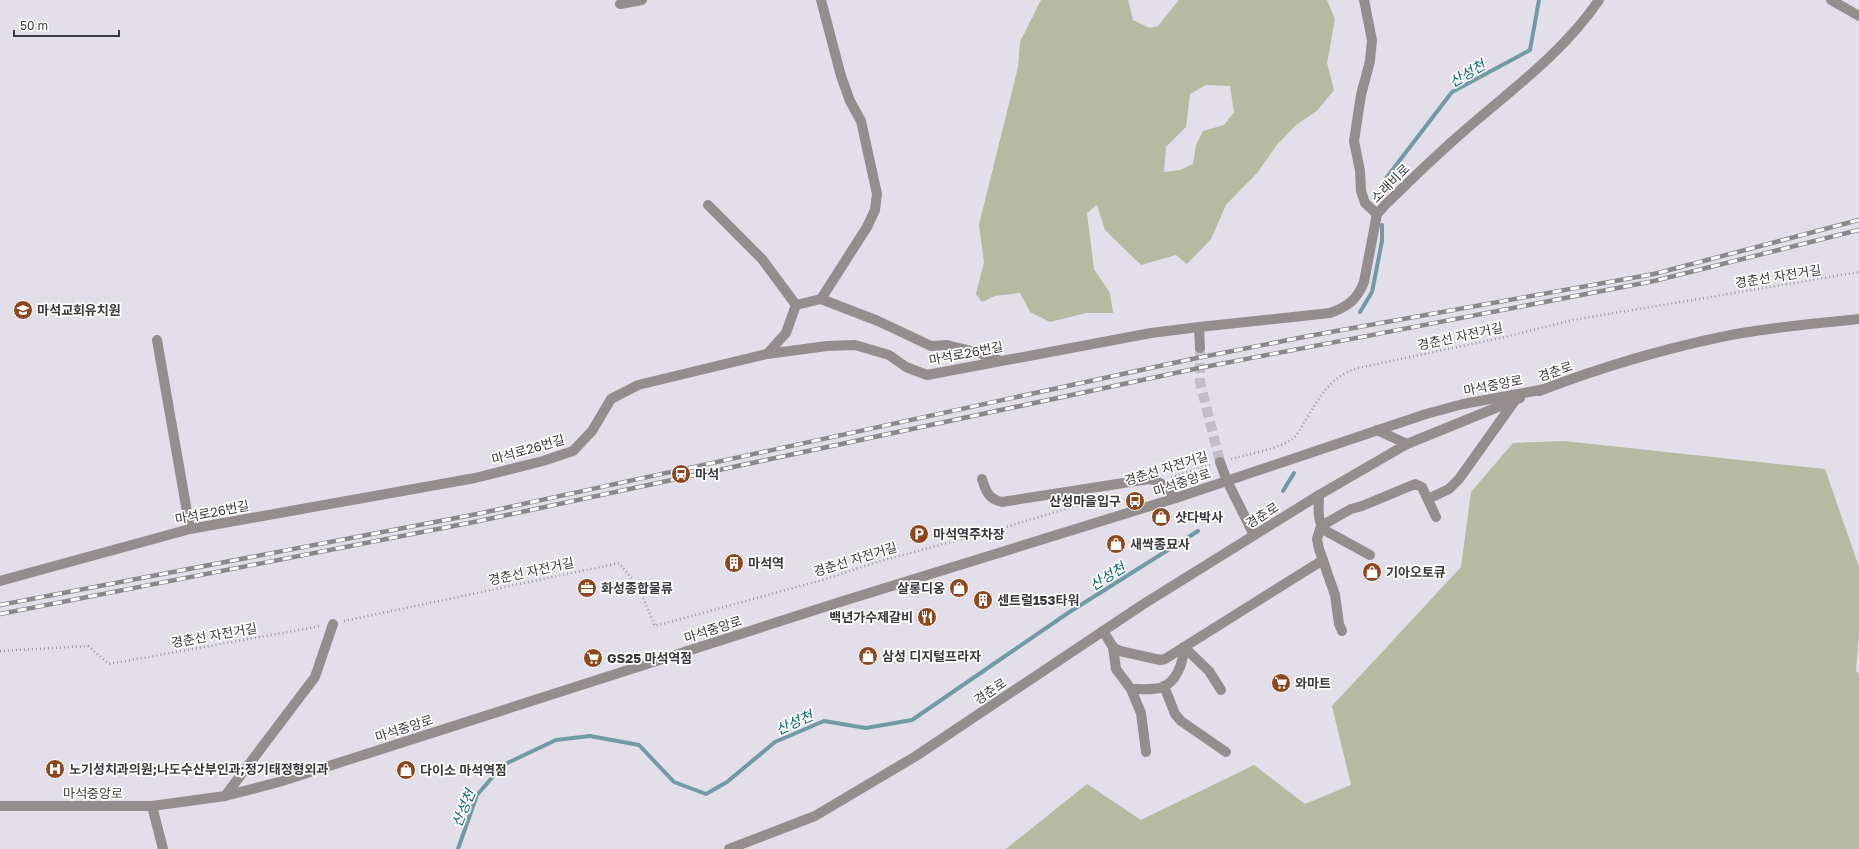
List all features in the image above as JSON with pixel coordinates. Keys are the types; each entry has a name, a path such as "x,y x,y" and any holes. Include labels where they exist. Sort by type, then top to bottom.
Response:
{"street":[{"path":"620,4 642,0"},
{"path":"821,0 840,76 861,121 876,194 875,210 868,227 821,299"},
{"path":"1364,0 1372,40 1370,61 1361,95 1354,141 1360,171 1361,191 1365,202 1377,214"},
{"name":"소래비로","path":"1199,327 1330,313 1342,309 1352,302 1360,293 1364,282 1377,214 1454,140 1525,79 1568,39 1598,0"},
{"path":"1831,0 1859,16"},
{"path":"708,205 762,259 796,305"},
{"path":"796,305 821,299 878,321 932,346 947,345 980,353 998,360"},
{"path":"767,354 786,333 796,305"},
{"name":"경춘로","path":"728,849 815,816 916,756 1103,631 1254,535 1406,444 1545,388 1607,367 1697,342 1797,326 1859,319"},
{"path":"1199,327 1200,348"},
{"name":"마석로26번길","path":"0,581 190,529 475,478 543,461 573,451 592,431 611,399 638,385 767,354 827,346 855,345 889,355 906,367 927,375 998,360 1068,349 1151,333 1199,327"},
{"path":"157,340 190,529"},
{"name":"마석중앙로","path":"0,806 152,806 225,796 279,782 846,600 1176,498 1377,430 1464,404 1545,388"},
{"path":"1428,499 1450,489 1459,479 1516,399"},
{"path":"1377,430 1406,444"},
{"path":"1220,462 1227,481 1254,535"},
{"path":"982,479 989,497 1002,502 1149,479 1158,481 1176,498"},
{"path":"1320,523 1410,485 1420,485 1436,517"},
{"path":"1319,495 1320,523 1317,538 1322,560 1335,595 1339,624 1342,631"},
{"path":"1320,523 1370,555"},
{"path":"1113,647 1120,651 1160,660 1170,657 1322,560"},
{"path":"225,796 315,677 332,624"},
{"path":"1103,631 1113,647 1116,669 1131,689 1141,713 1146,752"},
{"path":"1131,689 1158,688 1168,683 1181,667 1184,647"},
{"path":"1184,647 1209,671 1221,690"},
{"path":"1164,686 1175,714 1181,720 1226,752"},
{"path":"152,806 163,849"}],"path":[{"name":"경춘선 자전거길","path":"1158,481 1288,442 1296,435 1323,392 1338,377 1352,370 1505,337 1573,320 1859,272"},
{"name":"경춘선 자전거길","path":"0,651 88,646 109,664 332,624 618,563 638,586 655,626 826,579 877,562 1006,527 1097,500"}],"green space":[{"path":"1041,0 1128,0 1133,20 1150,28 1158,26 1179,0 1327,0 1335,19 1327,63 1334,90 1317,111 1296,125 1276,146 1258,172 1226,205 1211,239 1187,264 1176,255 1141,265 1105,230 1097,205 1087,213 1094,269 1110,293 1113,313 1086,313 1050,322 1030,312 1020,293 995,296 982,302 976,294 984,262 979,225 1018,67 1020,42","holes":["1206,85 1230,86 1234,112 1224,125 1203,131 1196,145 1193,164 1180,170 1164,172 1166,147 1186,127 1190,94"]},
{"path":"1564,441 1825,469 1859,567 1859,633 1856,671 1859,674 1859,849 1006,849 1087,784 1141,820 1254,765 1305,804 1351,785 1332,706 1461,567 1471,492 1513,443"}],"waterway":[{"name":"산성천","path":"1382,188 1387,177 1452,92 1530,50 1539,0"},
{"name":"산성천","path":"1360,312 1372,292 1382,241 1382,225"},
{"name":"산성천","path":"1283,491 1294,473"},
{"name":"산성천","path":"458,849 477,795 503,765 556,740 590,736 639,745 674,782 706,794 727,782 775,742 824,721 866,728 912,720 1068,613 1198,531"}],"tunnel":[{"path":"1200,348 1200,382 1220,462"}],"railway":[{"path":"0,605 477,514 1192,359 1314,335 1654,274 1859,220"},
{"path":"0,614 479,521 1194,369 1654,281 1859,230"}],"place":[{"name":"마석교회유치원","path":"23,310"},
{"name":"마석","path":"681,474"},
{"name":"산성마을입구","path":"1135,501"},
{"name":"샷다박사","path":"1161,517"},
{"name":"마석역주차장","path":"919,534"},
{"name":"새싹종묘사","path":"1116,544"},
{"name":"마석역","path":"734,563"},
{"name":"기아오토큐","path":"1372,572"},
{"name":"화성종합물류","path":"587,588"},
{"name":"살롱디옹","path":"959,588"},
{"name":"센트럴153타워","path":"983,600"},
{"name":"백년가수제갈비","path":"927,617"},
{"name":"삼성 디지털프라자","path":"868,656"},
{"name":"GS25 마석역점","path":"593,658"},
{"name":"와마트","path":"1281,683"},
{"name":"노기성치과의원;나도수산부인과;정기태정형외과","path":"55,769"},
{"name":"다이소 마석역점","path":"406,770"}]}
